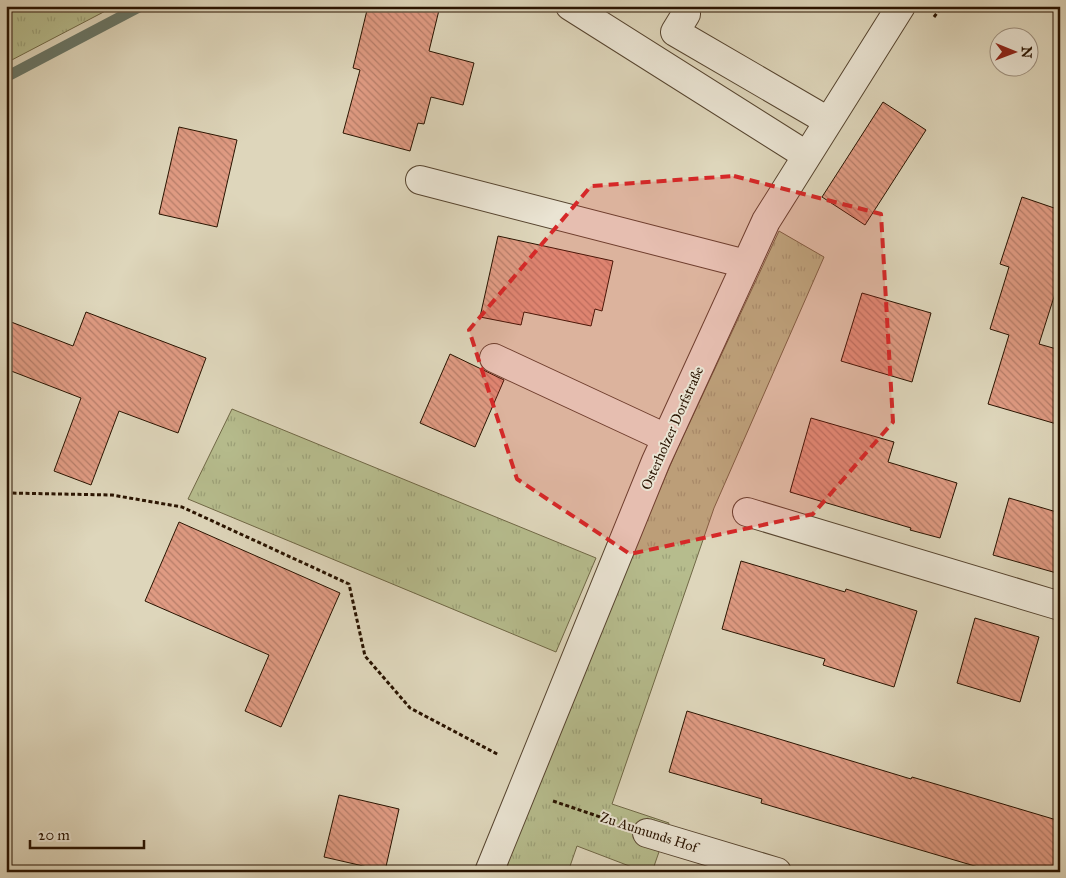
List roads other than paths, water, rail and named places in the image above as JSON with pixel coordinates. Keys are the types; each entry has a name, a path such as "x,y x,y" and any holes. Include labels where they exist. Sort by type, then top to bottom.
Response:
{"street":[{"path":"570,6 806,155"},
{"name":"Osterholzer Dorfstraße","path":"489,872 666,438 766,221 901,6"},
{"path":"686,14 675,32 828,121"},
{"path":"420,180 746,264"},
{"path":"494,358 666,438"},
{"path":"747,512 1060,606"},
{"name":"Zu Aumunds Hof","path":"647,833 778,872"}],"waterway":[{"path":"6,77 141,6"}]}
